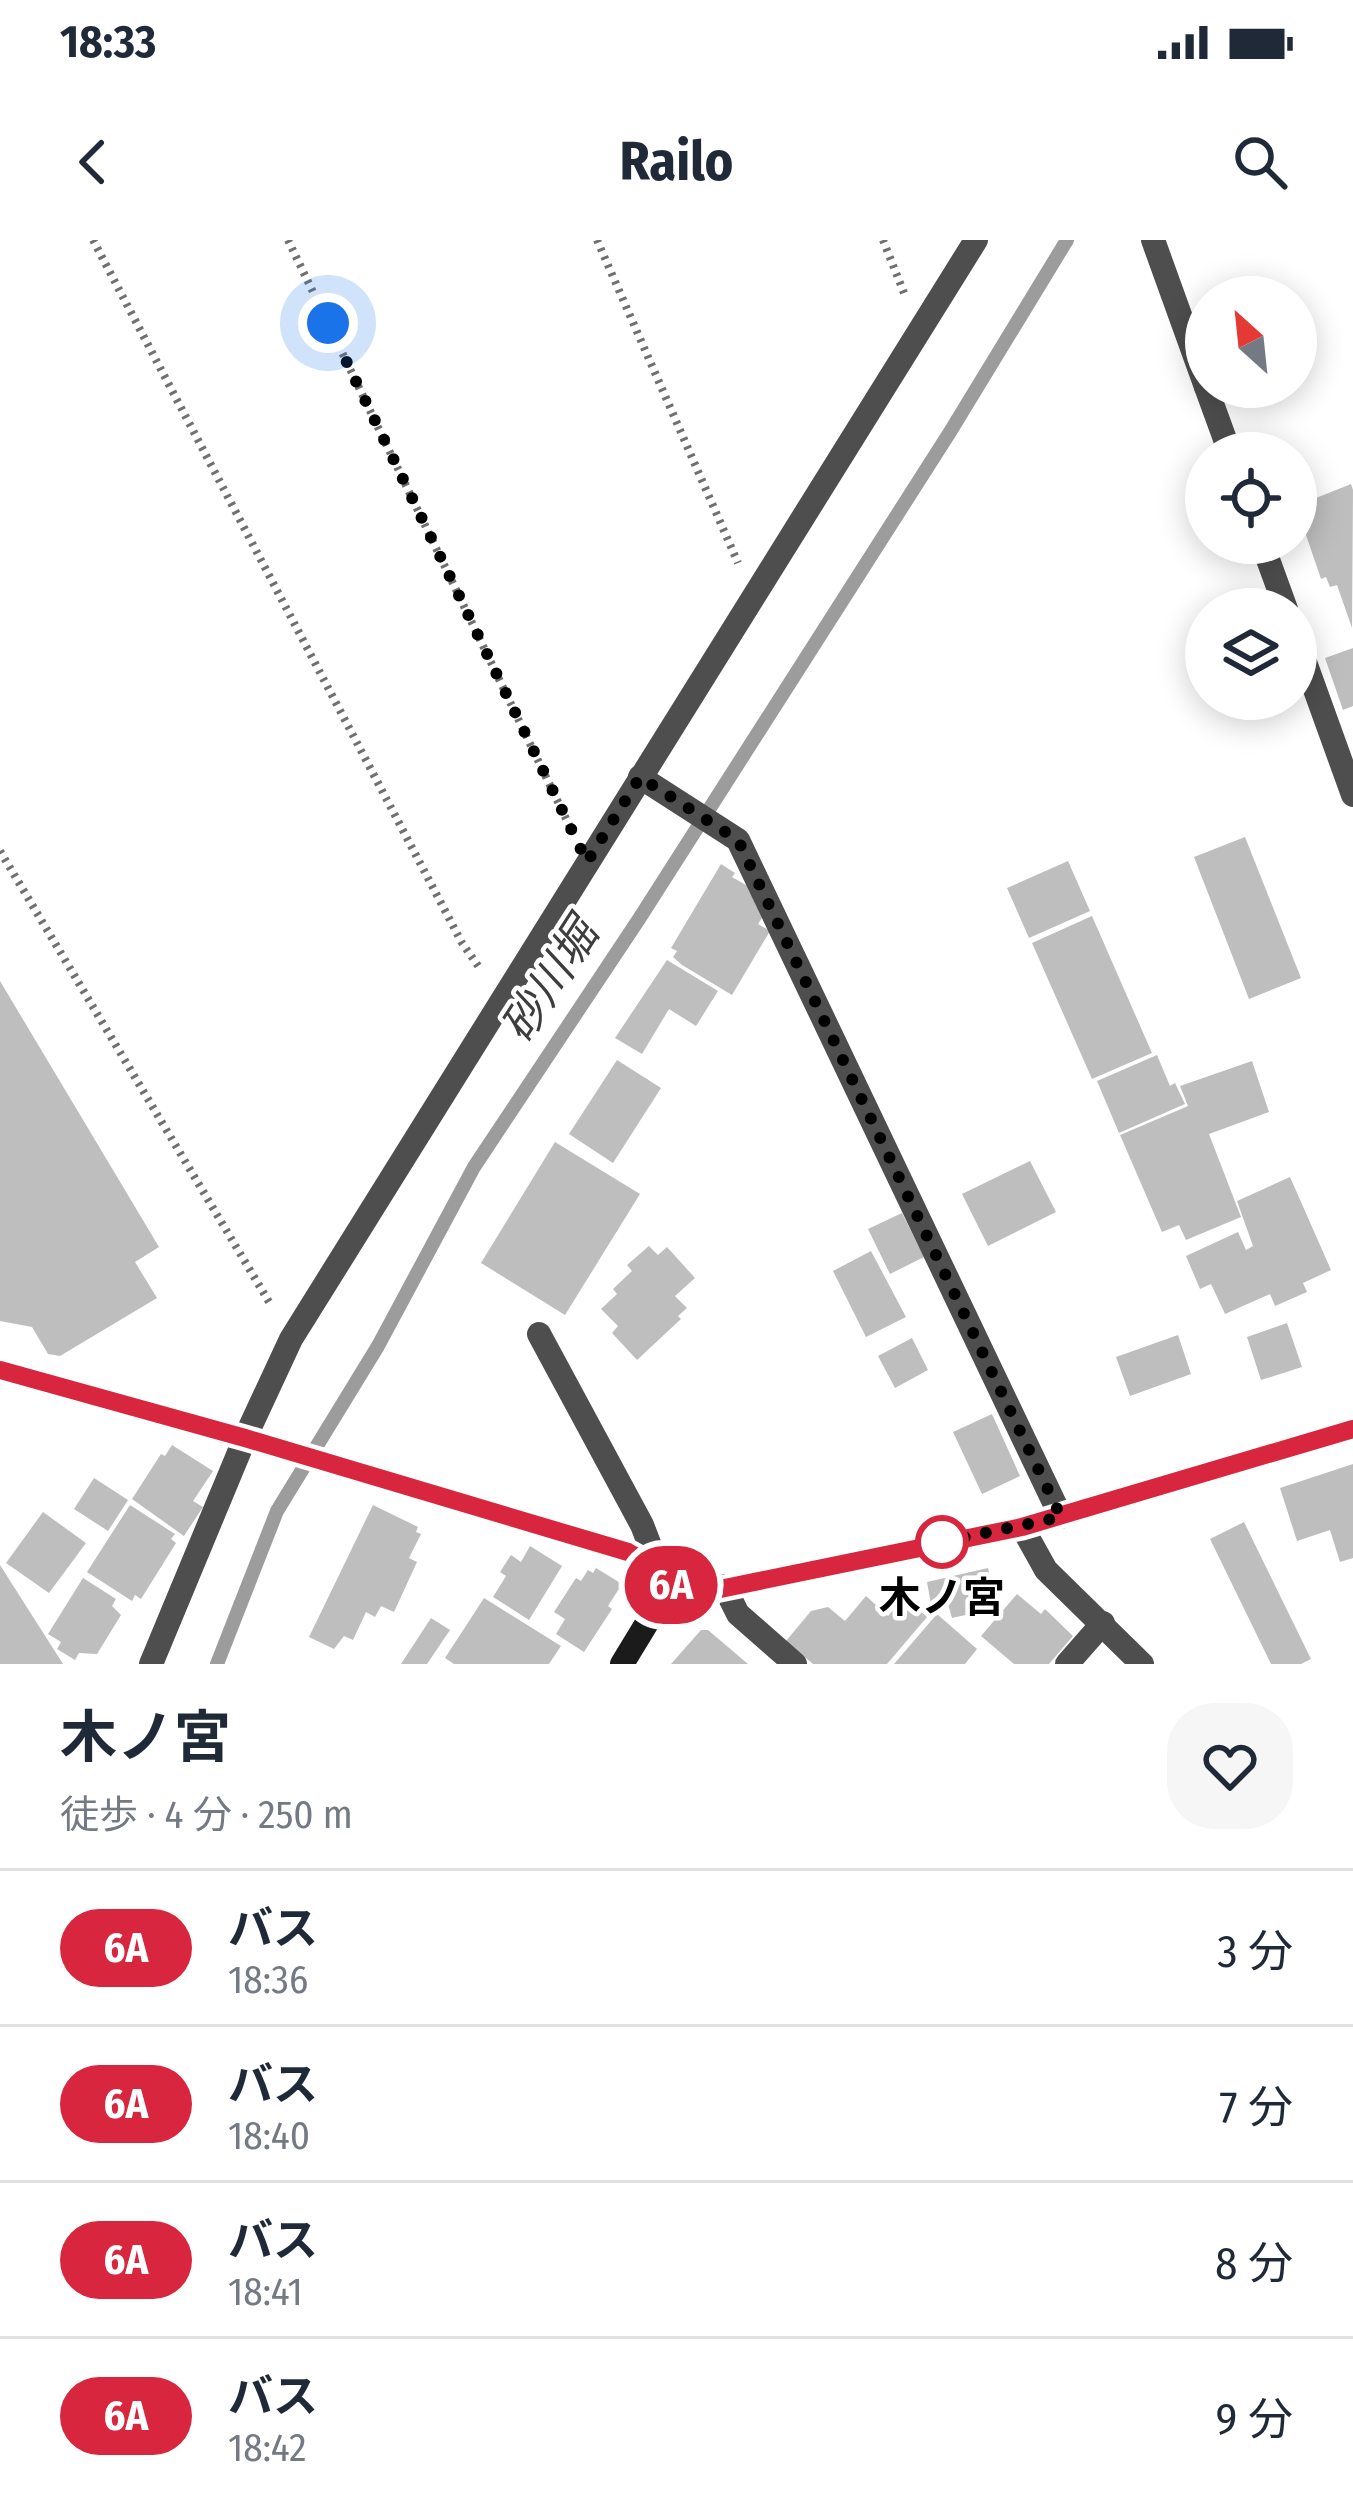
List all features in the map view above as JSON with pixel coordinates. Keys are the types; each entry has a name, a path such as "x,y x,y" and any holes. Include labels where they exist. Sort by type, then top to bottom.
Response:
{"street":[{"path":"151,1664 254,1440 291,1340 587,862 648,782 753,598 976,240"},
{"path":"1153,240 1185,329"},
{"path":"1317,695 1353,795"},
{"path":"648,782 738,840 1061,1517"},
{"path":"539,1334 642,1525 658,1569 681,1597"},
{"path":"0,1370 628,1552 658,1569"},
{"path":"622,1664 650,1618 681,1597 1022,1527 1353,1430"},
{"path":"1022,1527 1046,1570 1142,1664"},
{"path":"724,1586 738,1614 795,1664"},
{"path":"1067,1664 1103,1623"}],"path":[{"path":"93,240 462,943 502,999"},
{"path":"287,240 587,862"},
{"path":"597,240 753,598"},
{"path":"0,851 291,1340"}],"building":[{"path":"1351,484 1353,490 1352,628 1337,585 1330,587 1326,577 1321,579 1316,564 1317,498"},
{"path":"1353,648 1353,706 1343,710 1325,658"},
{"path":"1245,837 1301,978 1249,999 1194,857"},
{"path":"1068,861 1090,911 1029,938 1007,888"},
{"path":"721,864 753,889 766,912 758,924 770,931 732,995 682,965 671,948"},
{"path":"1092,916 1152,1053 1092,1079 1032,943"},
{"path":"667,960 718,991 696,1026 669,1009 642,1054 615,1038"},
{"path":"0,981 159,1247 135,1262 157,1298 60,1356 48,1354 32,1327 0,1321"},
{"path":"1157,1055 1170,1086 1175,1083 1185,1104 1119,1133 1097,1081"},
{"path":"617,1060 661,1088 613,1163 569,1134"},
{"path":"1252,1061 1269,1112 1209,1134 1241,1217 1186,1240 1179,1225 1162,1232 1120,1135 1188,1106 1180,1086"},
{"path":"555,1142 640,1194 565,1315 481,1263"},
{"path":"1030,1161 1056,1212 988,1246 962,1194"},
{"path":"1290,1177 1331,1270 1303,1283 1307,1292 1275,1306 1270,1294 1225,1314 1211,1284 1200,1289 1186,1256 1238,1232 1246,1250 1253,1246 1237,1201"},
{"path":"902,1213 924,1257 890,1274 868,1229"},
{"path":"649,1246 658,1255 667,1247 695,1278 675,1296 687,1308 678,1316 681,1319 637,1360 612,1333 618,1326 601,1309 632,1271 627,1265"},
{"path":"871,1251 906,1317 866,1337 833,1271"},
{"path":"1287,1323 1302,1367 1261,1380 1247,1337"},
{"path":"1178,1335 1191,1374 1130,1396 1116,1357"},
{"path":"912,1338 928,1370 895,1388 878,1356"},
{"path":"992,1414 1020,1476 982,1494 953,1432"},
{"path":"172,1445 213,1471 193,1501 203,1507 184,1536 132,1499"},
{"path":"1353,1464 1353,1558 1340,1562 1330,1530 1297,1541 1280,1488"},
{"path":"94,1478 128,1500 108,1531 74,1509"},
{"path":"130,1505 175,1534 171,1539 176,1543 141,1599 135,1595 132,1601 87,1572"},
{"path":"373,1505 418,1527 416,1532 421,1534 409,1558 417,1562 394,1612 381,1606 375,1617 366,1612 353,1640 344,1636 334,1649 309,1637"},
{"path":"43,1512 86,1543 49,1593 6,1563"},
{"path":"1244,1522 1311,1659 1301,1664 1271,1664 1210,1539"},
{"path":"530,1546 562,1566 529,1620 493,1597 506,1576 500,1572 511,1555 521,1562"},
{"path":"0,1565 63,1664 0,1664"},
{"path":"596,1568 622,1584 584,1652 556,1634 565,1619 554,1612 576,1578 581,1581 588,1570 593,1573"},
{"path":"988,1568 997,1608 952,1618 947,1600 931,1604 927,1582"},
{"path":"83,1578 116,1599 112,1606 121,1615 97,1654 79,1653 75,1660 57,1649 61,1642 48,1634"},
{"path":"1017,1594 1041,1614 1045,1609 1073,1636 1049,1664 1014,1664 981,1636"},
{"path":"866,1596 888,1616 904,1597 927,1617 887,1664 813,1664 786,1641 811,1611 828,1607 845,1621"},
{"path":"484,1598 561,1646 549,1664 454,1664 445,1658"},
{"path":"937,1614 977,1649 965,1664 894,1664"},
{"path":"431,1618 450,1630 427,1664 401,1664"},
{"path":"701,1630 708,1630 748,1664 671,1664"}],"waterway":[{"name":"砂川堀","path":"217,1664 277,1511 378,1346 474,1167 639,919 1067,240"}],"bus line":[{"name":"6A","path":"0,1370 628,1552 658,1569 681,1597 1022,1527 1353,1429"}],"place":[{"name":"木ノ宮","path":"942,1542"}],"route":[{"path":"328,323 587,862 640,777 738,840 1061,1517 942,1542"}]}
